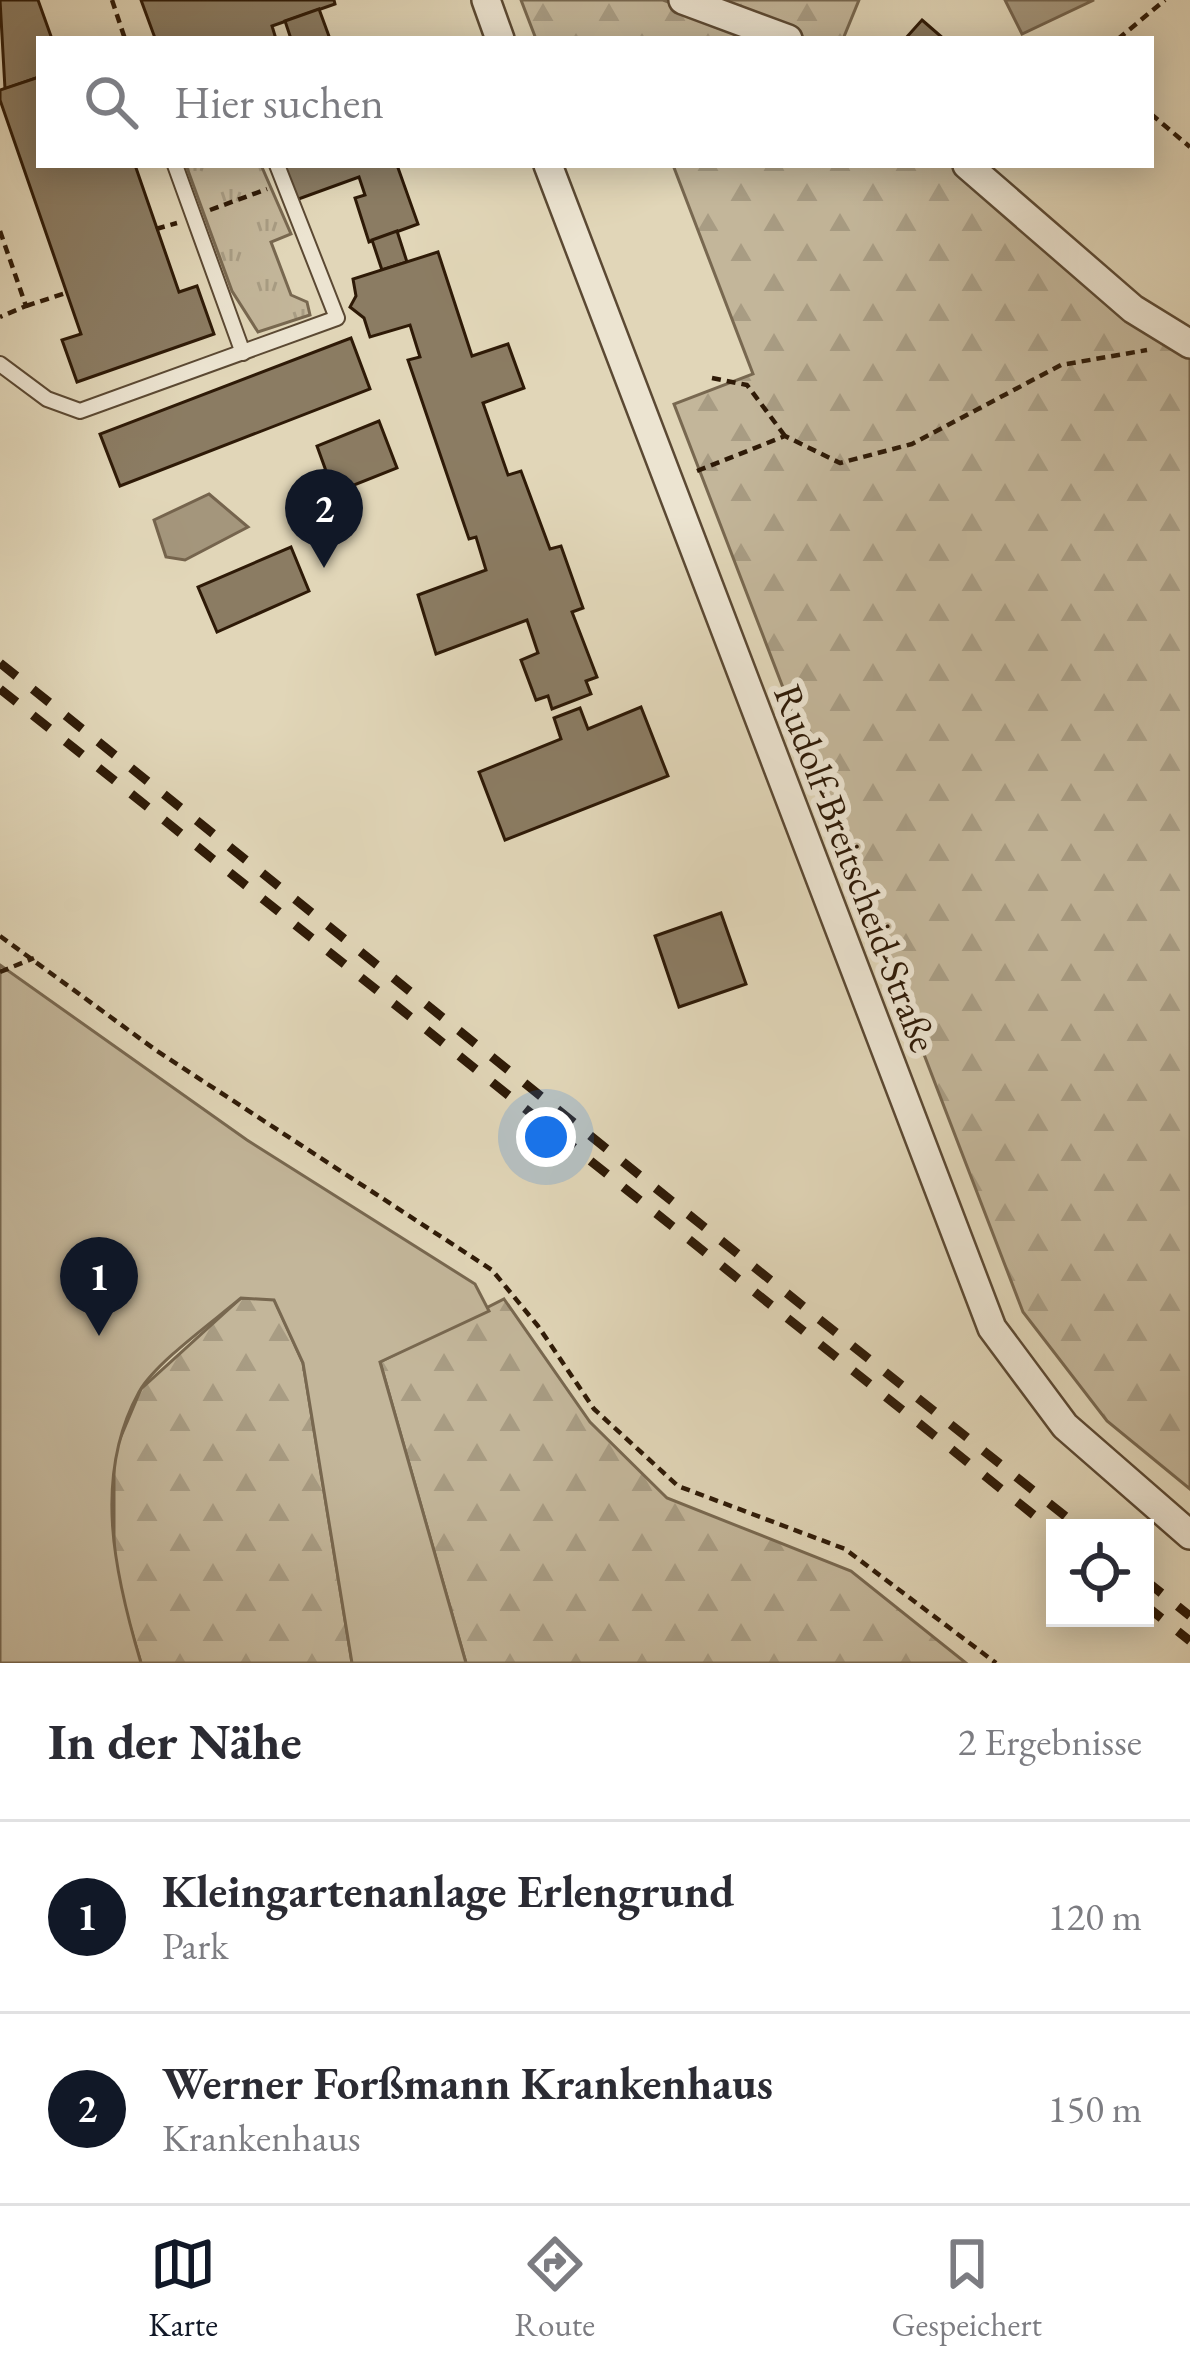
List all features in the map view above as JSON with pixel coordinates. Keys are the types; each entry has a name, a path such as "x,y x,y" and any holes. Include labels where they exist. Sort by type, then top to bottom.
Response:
{"street":[{"path":"485,0 499,36"},
{"path":"683,0 780,36"},
{"name":"Rudolf-Breitscheid-Straße","path":"549,168 992,1328 1065,1426 1190,1535"},
{"path":"970,168 1133,309 1189,344"}],"lane":[{"path":"177,168 243,353"},
{"path":"0,364 47,399 80,411 337,318 278,168"}],"path":[{"path":"112,0 124,36"},
{"path":"1122,36 1166,0"},
{"path":"1154,117 1190,147"},
{"path":"193,218 284,183"},
{"path":"0,231 26,307"},
{"path":"0,316 66,293"},
{"path":"712,378 747,385 785,436 840,463 912,444 1061,365 1189,344"},
{"path":"692,472 785,436"},
{"path":"0,937 35,957 157,1051 492,1270 538,1326 594,1409 677,1486 845,1549 995,1663"},
{"path":"0,972 35,957"}],"green space":[{"path":"521,0 663,0 761,36 535,36"},
{"path":"702,0 859,0 844,36 794,36"},
{"path":"187,168 262,168 291,234 271,242 291,295 307,302 310,315 258,332 232,291"},
{"path":"674,168 963,168 1190,350 1190,1489 1107,1421 1023,1312 674,404 753,374"},
{"path":"0,965 247,1140 475,1284 489,1311 380,1362 466,1663 352,1663 303,1363 274,1300 241,1298 158,1368 139,1392 125,1424 112,1492 113,1527 123,1596 141,1663 0,1663"},
{"path":"241,1298 274,1299 303,1363 352,1663 141,1663 114,1572 114,1453 141,1389"},
{"path":"504,1299 590,1422 667,1498 851,1571 966,1663 466,1663 380,1362"}],"shaded area":[{"path":"1005,0 1094,0 1022,34"},
{"path":"209,494 248,527 185,560 166,557 154,520"}],"building":[{"path":"0,0 38,0 51,36 36,36 36,78 5,89"},
{"path":"141,0 334,0 335,4 272,26 275,36 154,36"},
{"path":"319,9 329,36 290,36 285,21"},
{"path":"922,20 941,36 908,36"},
{"path":"36,78 36,168 136,168 179,292 197,286 214,334 77,382 62,340 81,334 0,90"},
{"path":"283,168 398,168 418,224 369,242 355,198 365,195 359,177 293,201"},
{"path":"397,231 407,262 382,270 372,240"},
{"path":"438,252 472,356 508,344 524,388 483,403 508,475 521,471 550,549 561,546 583,608 572,612 597,677 586,681 591,694 552,709 548,696 536,700 521,660 538,653 527,620 436,654 418,595 486,570 476,537 469,539 408,360 420,357 410,325 370,337 364,318 350,307 356,296 353,279"},
{"path":"351,338 370,389 120,486 100,434"},
{"path":"379,421 397,468 334,493 317,446"},
{"path":"291,547 309,591 217,632 198,587"},
{"path":"641,707 668,776 505,840 479,772 561,739 554,718 580,708 588,729"},
{"path":"721,913 746,984 679,1007 655,936"}],"railway":[{"path":"0,663 1069,1519"},
{"path":"0,689 1046,1525"},
{"path":"1154,1587 1190,1616"},
{"path":"1154,1612 1190,1641"}],"place":[{"name":"Werner Forßmann Krankenhaus","path":"324,568"},
{"name":"Kleingartenanlage Erlengrund","path":"99,1336"}]}
